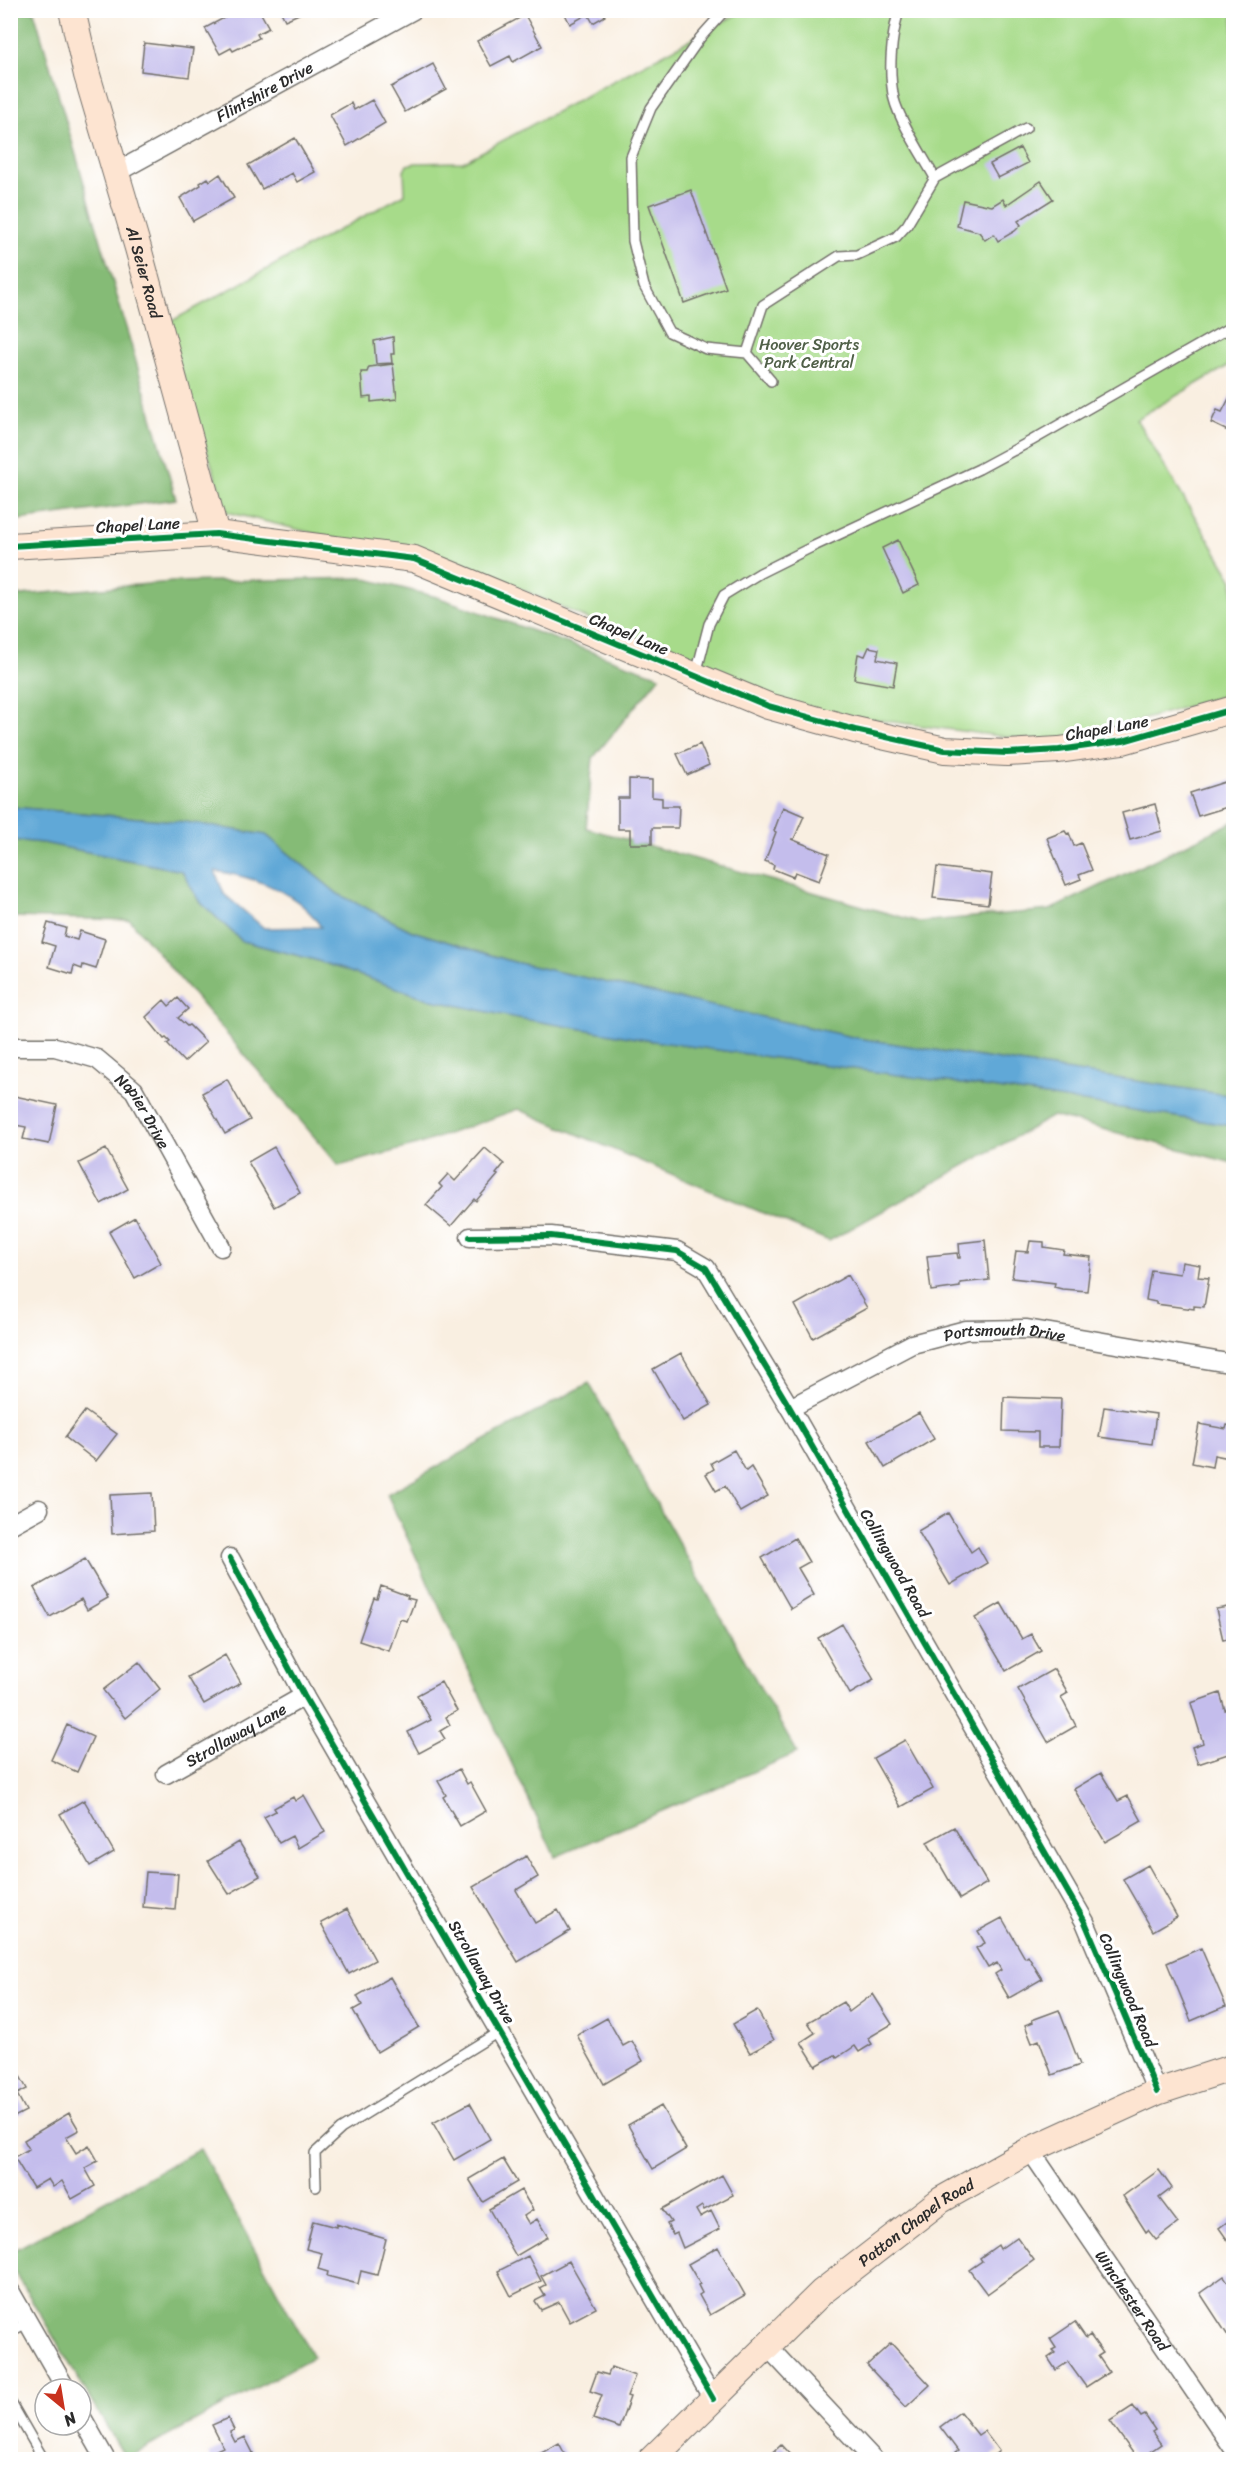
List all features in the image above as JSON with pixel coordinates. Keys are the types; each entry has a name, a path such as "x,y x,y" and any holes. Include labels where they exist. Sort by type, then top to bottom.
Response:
{"street":[{"name":"Al Seier Road","path":"72,10 87,75 117,172 216,534"},
{"name":"Flintshire Drive","path":"117,172 412,10"},
{"name":"Chapel Lane","path":"10,546 216,534 414,559 768,706 855,730 945,750 1007,753 1059,750 1123,741 1233,709"},
{"name":"Napier Drive","path":"10,1047 55,1047 97,1059 134,1090 221,1247"},
{"name":"Collingwood Road","path":"470,1237 551,1236 677,1251 705,1268 790,1408 1085,1922 1157,2092"},
{"name":"Portsmouth Drive","path":"790,1408 912,1344 966,1330 1027,1329 1233,1364"},
{"path":"10,1525 39,1509"},
{"name":"Strollaway Drive","path":"230,1558 304,1696 713,2399"},
{"name":"Strollaway Lane","path":"166,1774 304,1696"},
{"name":"Patton Chapel Road","path":"651,2460 822,2292 941,2200 1030,2150 1157,2092 1233,2067"},
{"name":"Winchester Road","path":"1030,2150 1233,2449"},
{"path":"10,2291 59,2377"},
{"path":"767,2346 874,2460"},
{"path":"93,2437 106,2460"}],"lane":[{"path":"725,10 700,38 651,108 631,157 633,241 644,286 669,332 706,349 747,353 771,381"},
{"path":"899,10 891,60 894,100 935,178"},
{"path":"747,353 763,305 839,256 857,255 896,237 907,225 935,178 1026,128"},
{"path":"695,676 709,624 724,596 760,573 823,541 978,469 1031,441 1233,325"},
{"path":"316,2187 315,2153 341,2128 500,2031"},
{"path":"10,2332 28,2322"},
{"path":"10,2401 44,2460"}],"green space":[{"path":"10,11 34,11 176,499 11,521"},
{"name":"Hoover Sports Park Central","path":"743,11 1233,11 1233,363 1136,419 1233,580 1233,693 1060,744 788,708 496,578 227,512 166,324 405,194 404,171 407,165 463,162"},
{"path":"362,578 437,597 660,676 593,758 586,828 919,922 1050,910 1233,822 1233,1096 857,1038 514,962 412,931 338,894 266,835 186,822 11,807 10,596 172,582"},
{"path":"11,840 43,843 182,871 199,901 242,941 315,960 432,1000 512,1017 653,1041 1034,1094 1233,1126 1233,1163 1053,1116 829,1241 518,1109 417,1145 339,1166 130,920 11,917"},
{"path":"589,1383 797,1753 555,1857 387,1494"},
{"path":"200,2149 313,2357 126,2459 93,2403 93,2377 77,2377 11,2265 11,2252"}],"water":[{"path":"11,807 186,822 266,835 338,894 412,931 514,962 857,1038 1233,1096 1233,1126 1034,1094 653,1041 512,1017 432,1000 315,960 242,941 199,901 182,871 43,843 11,840","holes":["215,871 260,882 288,895 301,904 321,927 264,928 224,894"]}],"building":[{"path":"239,10 259,10 269,28 257,34 259,38 233,51 231,48 220,54 205,28"},
{"path":"280,10 308,10 285,20"},
{"path":"563,10 602,10 605,16 593,23 588,14 570,24"},
{"path":"525,15 542,46 513,62 510,56 491,66 477,41"},
{"path":"144,43 193,49 189,77 141,71"},
{"path":"433,64 446,89 405,112 391,87"},
{"path":"372,100 385,123 347,146 330,115 351,103 354,110"},
{"path":"295,138 315,172 297,182 292,173 262,189 248,165"},
{"path":"1020,148 1028,163 998,178 990,164"},
{"path":"220,174 234,198 193,221 180,198 208,178 210,181"},
{"path":"1041,181 1053,199 1018,221 1021,225 1015,231 998,241 994,234 985,240 979,232 957,226 963,200 992,206 1003,199 1006,205"},
{"path":"691,190 726,288 684,303 649,205"},
{"path":"393,337 392,363 376,364 374,341"},
{"path":"393,364 397,399 371,402 371,397 363,398 361,372 367,372 369,367"},
{"path":"1234,389 1234,434 1211,423 1217,410 1222,412"},
{"path":"898,540 919,585 903,593 882,548"},
{"path":"869,647 879,649 877,659 897,663 893,686 854,679 858,654 865,656"},
{"path":"700,744 709,765 687,775 677,754"},
{"path":"629,779 652,780 652,797 662,798 662,806 679,806 678,828 652,828 652,844 630,844 630,829 618,829 618,798 629,798"},
{"path":"1231,780 1234,805 1198,816 1190,793"},
{"path":"1155,804 1162,831 1130,840 1122,813"},
{"path":"783,807 804,816 794,839 791,839 829,854 819,881 795,872 793,877 773,869 774,865 765,861"},
{"path":"1065,831 1069,833 1074,846 1081,843 1092,870 1079,875 1081,879 1066,885 1047,838"},
{"path":"937,867 992,874 988,904 933,898"},
{"path":"48,923 66,928 64,936 77,940 80,931 105,939 96,969 83,965 82,969 74,966 72,974 49,967 55,946 42,942"},
{"path":"178,998 188,1009 178,1018 187,1026 189,1025 206,1042 184,1062 167,1044 170,1042 164,1039 146,1017 164,1000 169,1006"},
{"path":"227,1079 250,1120 225,1134 202,1093"},
{"path":"10,1095 57,1105 49,1144 23,1139 26,1127 10,1124"},
{"path":"274,1147 300,1193 274,1207 248,1162"},
{"path":"485,1148 504,1164 496,1174 498,1175 476,1201 474,1199 451,1226 426,1205 442,1187 439,1184 448,1174 455,1181"},
{"path":"106,1149 128,1189 101,1204 79,1163"},
{"path":"135,1217 161,1263 135,1278 109,1232"},
{"path":"985,1240 989,1280 960,1283 960,1287 931,1291 927,1256 957,1253 960,1258 959,1243"},
{"path":"1030,1241 1044,1242 1044,1247 1064,1250 1063,1254 1091,1257 1087,1291 1054,1287 1055,1283 1012,1278 1016,1251 1028,1252"},
{"path":"1182,1262 1200,1265 1198,1277 1209,1278 1204,1307 1194,1306 1194,1309 1156,1304 1156,1302 1146,1300 1151,1270 1180,1274"},
{"path":"848,1275 867,1308 813,1338 795,1305"},
{"path":"681,1353 711,1405 683,1421 653,1369"},
{"path":"1004,1397 1061,1399 1059,1447 1038,1447 1038,1432 1003,1431"},
{"path":"1104,1407 1156,1414 1152,1444 1099,1437"},
{"path":"85,1411 117,1434 96,1461 65,1437"},
{"path":"919,1413 934,1439 885,1468 869,1441"},
{"path":"1199,1424 1226,1429 1227,1425 1234,1426 1234,1459 1214,1455 1212,1467 1192,1463"},
{"path":"734,1450 746,1471 751,1467 768,1496 740,1512 725,1486 716,1491 706,1474 714,1469 711,1463"},
{"path":"152,1493 154,1531 112,1534 110,1495"},
{"path":"948,1513 971,1552 978,1547 987,1563 950,1585 918,1531"},
{"path":"795,1538 809,1562 798,1568 814,1595 791,1609 762,1558"},
{"path":"85,1559 108,1598 87,1610 81,1599 50,1617 34,1588"},
{"path":"381,1586 415,1600 407,1621 400,1619 389,1651 359,1641 374,1598 377,1599"},
{"path":"1001,1603 1022,1639 1031,1634 1041,1651 1006,1671 975,1618"},
{"path":"1234,1606 1234,1637 1223,1640 1216,1609"},
{"path":"842,1624 874,1680 850,1694 818,1638"},
{"path":"225,1655 241,1683 204,1704 188,1677"},
{"path":"139,1662 160,1689 125,1718 103,1690"},
{"path":"1054,1669 1068,1693 1061,1697 1076,1726 1048,1742 1018,1689"},
{"path":"441,1682 457,1711 446,1717 450,1725 440,1731 445,1739 419,1753 408,1732 431,1720 417,1695"},
{"path":"1220,1693 1225,1710 1229,1709 1234,1723 1234,1752 1198,1764 1192,1747 1203,1743 1191,1703"},
{"path":"67,1725 93,1737 77,1772 51,1760"},
{"path":"905,1740 933,1789 901,1807 873,1758"},
{"path":"459,1769 467,1784 470,1782 486,1811 460,1826 443,1797 446,1795 438,1781"},
{"path":"1101,1773 1118,1801 1128,1796 1142,1821 1105,1842 1074,1789"},
{"path":"304,1795 325,1832 298,1848 292,1836 279,1843 264,1817 276,1811 274,1808 293,1797 295,1801"},
{"path":"84,1800 114,1852 90,1866 60,1814"},
{"path":"954,1827 987,1883 960,1899 927,1842"},
{"path":"239,1842 260,1876 229,1894 208,1861"},
{"path":"526,1856 538,1877 516,1890 535,1923 558,1910 570,1931 518,1962 473,1887"},
{"path":"1148,1865 1177,1917 1153,1931 1123,1879"},
{"path":"146,1872 178,1874 175,1910 143,1907"},
{"path":"347,1909 375,1960 349,1974 321,1923"},
{"path":"1002,1918 1025,1958 1028,1956 1042,1979 1009,1998 995,1974 1001,1970 997,1963 988,1968 976,1948 985,1943 978,1931"},
{"path":"1201,1948 1226,2006 1191,2021 1167,1963"},
{"path":"390,1977 419,2027 377,2052 353,2010 362,2005 357,1996"},
{"path":"873,1994 892,2024 868,2038 872,2044 859,2052 855,2046 837,2058 835,2055 816,2066 801,2042 815,2033 808,2022 843,2002 849,2012"},
{"path":"757,2010 774,2040 750,2053 733,2024"},
{"path":"1059,2010 1080,2065 1052,2075 1039,2040 1032,2043 1025,2025"},
{"path":"607,2018 623,2046 632,2041 643,2061 604,2084 577,2035"},
{"path":"10,2058 27,2089 17,2094 26,2111 10,2119"},
{"path":"470,2103 490,2139 454,2160 433,2123"},
{"path":"661,2106 686,2149 653,2169 628,2125"},
{"path":"69,2113 79,2130 66,2137 76,2153 89,2145 98,2161 85,2168 95,2186 72,2199 62,2181 53,2187 48,2179 33,2188 14,2157 29,2149 24,2140"},
{"path":"503,2159 517,2182 483,2202 469,2179"},
{"path":"1159,2170 1172,2188 1159,2198 1178,2223 1156,2240 1148,2230 1146,2232 1123,2196"},
{"path":"722,2175 733,2195 704,2210 702,2206 696,2210 700,2217 711,2211 720,2229 683,2248 677,2233 673,2235 667,2224 671,2222 662,2209"},
{"path":"521,2190 533,2210 524,2216 529,2224 537,2219 548,2237 516,2256 489,2209"},
{"path":"1234,2217 1234,2243 1231,2245 1219,2228"},
{"path":"313,2221 336,2227 336,2224 386,2239 377,2275 361,2271 358,2284 327,2276 328,2272 318,2269 322,2253 306,2249"},
{"path":"1017,2237 1034,2260 987,2294 969,2270 982,2261 980,2258 998,2245 1000,2249"},
{"path":"718,2247 745,2295 710,2315 699,2295 702,2293 698,2285 700,2284 688,2264"},
{"path":"528,2256 541,2281 511,2296 498,2271"},
{"path":"569,2261 596,2308 570,2322 559,2302 541,2310 535,2301 545,2296 540,2288 546,2285 541,2276"},
{"path":"1224,2276 1234,2291 1234,2345 1200,2293"},
{"path":"1075,2322 1086,2338 1090,2335 1103,2353 1098,2356 1109,2372 1086,2387 1068,2362 1056,2370 1048,2358 1055,2353 1052,2350 1056,2348 1050,2339"},
{"path":"891,2343 930,2385 906,2407 867,2365"},
{"path":"611,2367 635,2376 619,2428 593,2419 602,2395 590,2391 597,2372 608,2375"},
{"path":"1133,2406 1141,2417 1145,2415 1155,2430 1152,2432 1161,2444 1138,2460 1110,2421"},
{"path":"960,2412 978,2435 984,2431 999,2451 988,2460 956,2460 952,2455 958,2451 940,2427"},
{"path":"228,2418 234,2430 230,2432 235,2442 245,2437 253,2453 239,2460 211,2460 208,2454 223,2447 212,2425"},
{"path":"559,2443 568,2460 529,2460"},
{"path":"781,2445 795,2460 765,2460"}],"cycle path":[{"path":"10,546 216,534 414,559 768,706 855,730 945,750 1007,753 1059,750 1123,741 1234,709"},
{"path":"470,1237 551,1236 677,1251 706,1268 790,1408 1085,1922 1157,2092"},
{"path":"230,1558 304,1696 713,2399"}]}
